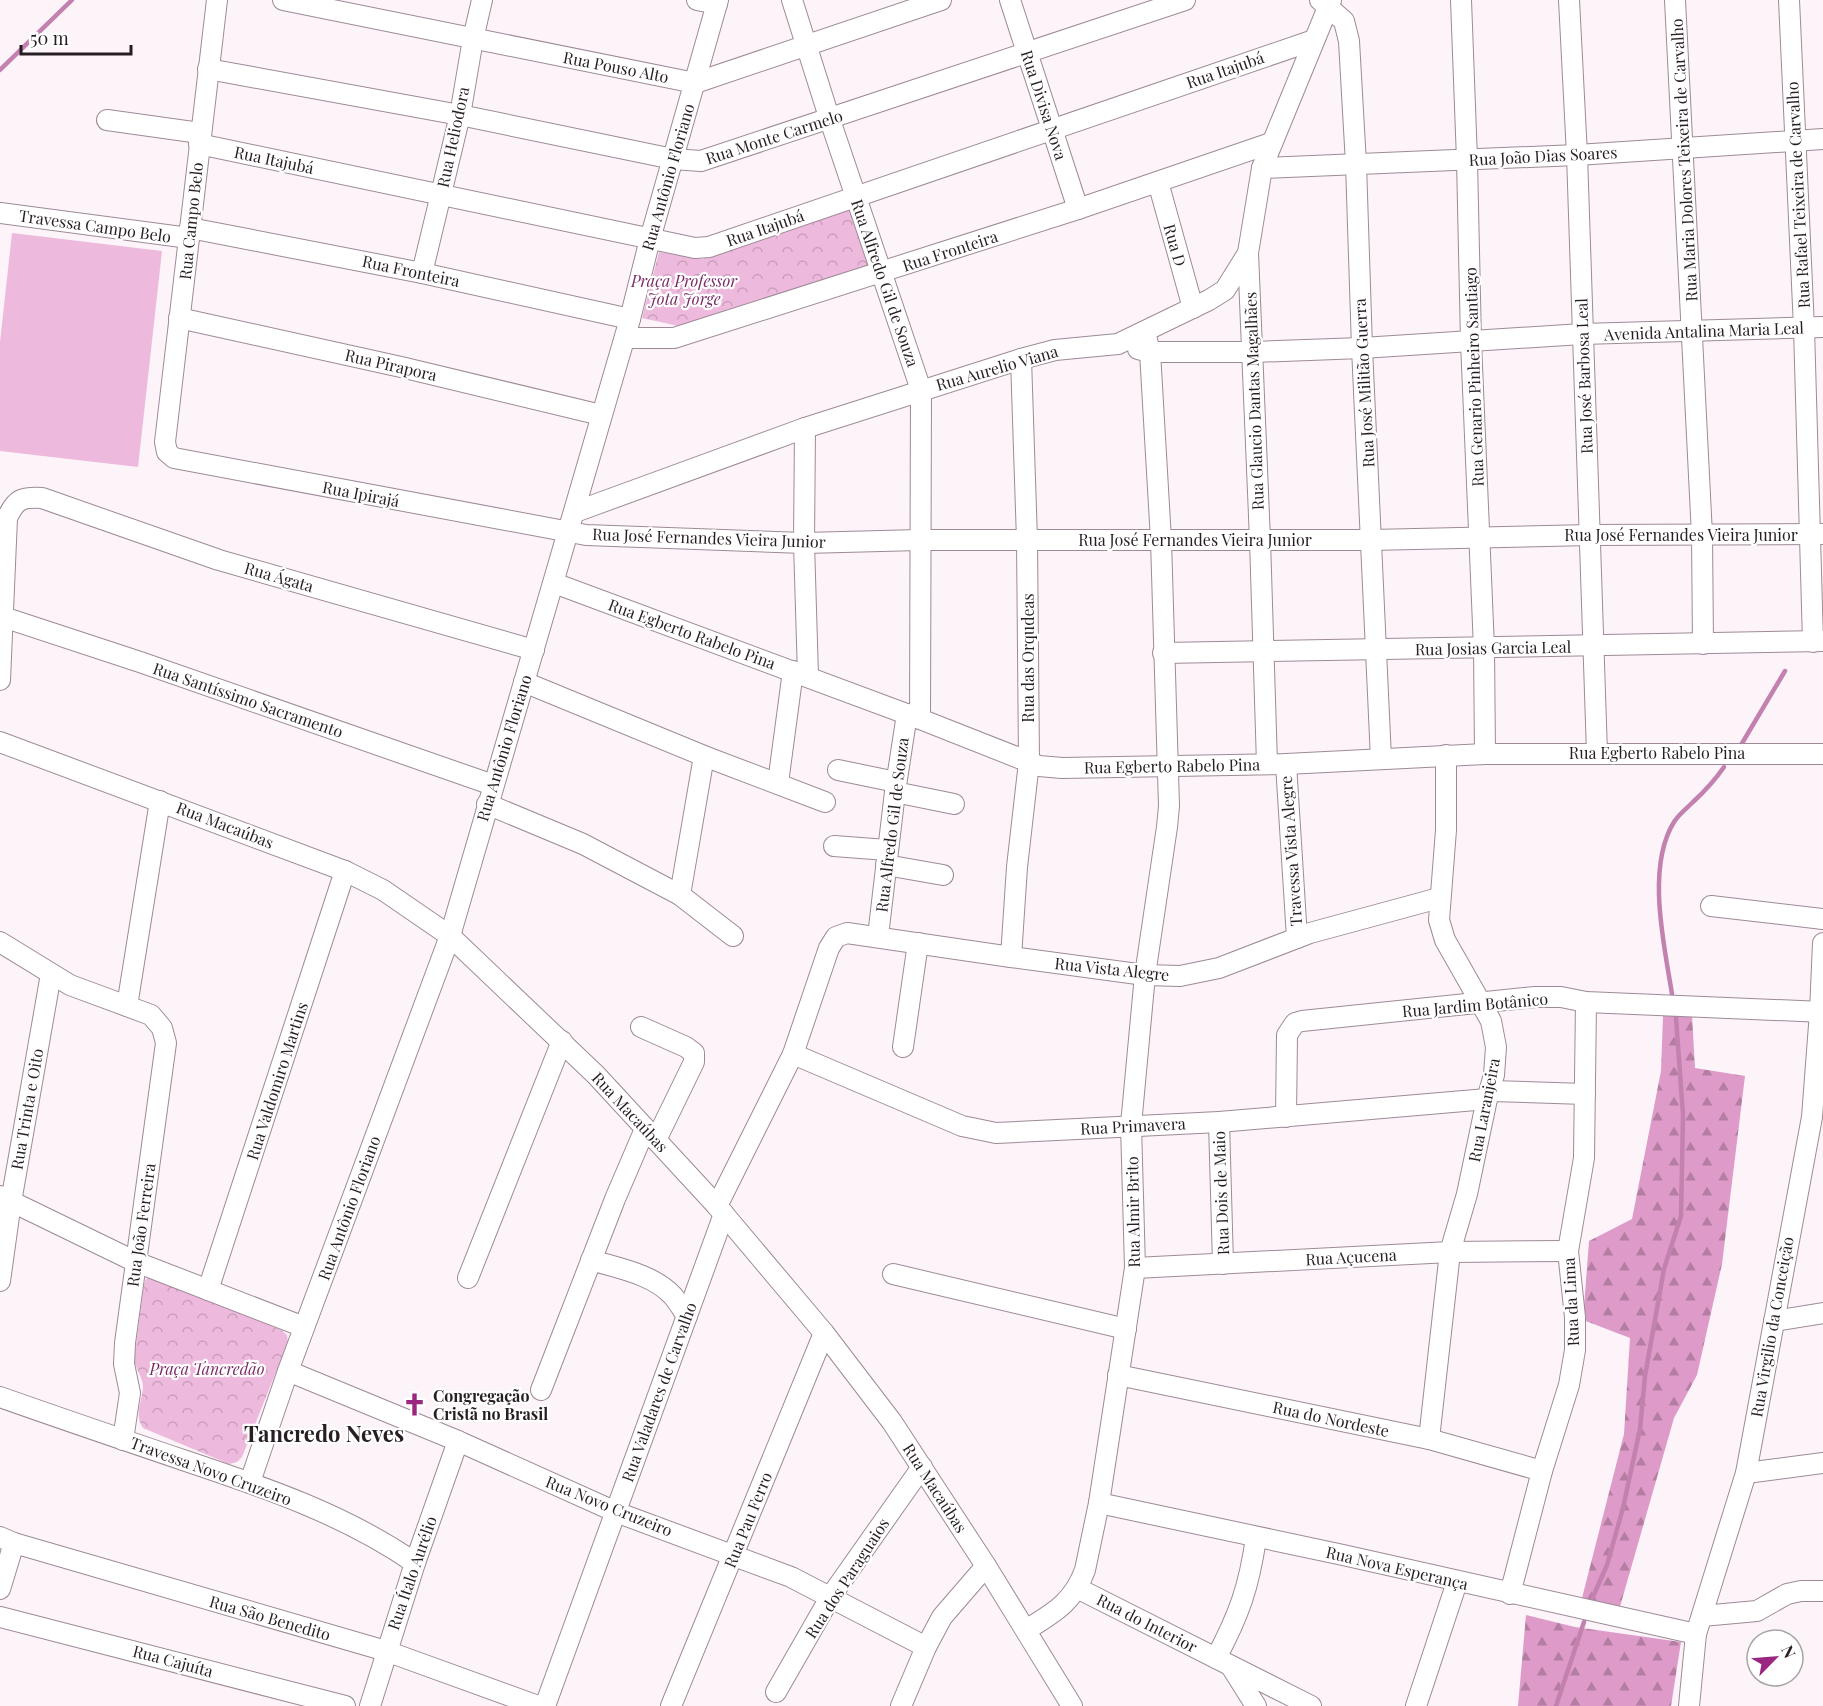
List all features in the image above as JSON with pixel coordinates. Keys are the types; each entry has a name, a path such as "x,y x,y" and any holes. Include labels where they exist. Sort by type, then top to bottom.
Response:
{"street":[{"name":"Rua Campo Belo","path":"165,442 217,0"},
{"name":"Rua Pouso Alto","path":"283,0 695,83 941,0"},
{"name":"Rua Heliodora","path":"422,273 460,116 473,39 483,0"},
{"path":"697,0 717,2"},
{"name":"Rua Alfredo Gil de Souza","path":"792,0 921,390 920,540 913,716 895,787 878,936"},
{"name":"Rua Divisa Nova","path":"1010,0 1078,209"},
{"name":"Rua Monte Carmelo","path":"208,69 673,159 701,161 830,120 1185,0"},
{"name":"Rua Genario Pinheiro Santiago","path":"1461,0 1471,342 1484,648 1485,754"},
{"name":"Rua José Barbosa Leal","path":"1569,0 1577,156 1597,753"},
{"name":"Rua Maria Dolores Teixeira de Carvalho","path":"1675,0 1702,536 1703,644"},
{"name":"Rua Rafael Teixeira de Carvalho","path":"1789,0 1795,141 1814,328 1818,641"},
{"name":"Rua Antônio Floriano","path":"250,1482 304,1327 450,936 625,338 650,239 717,2"},
{"name":"Rua Aurelio Viana","path":"575,512 804,428 1021,359 1055,350 1118,344 1225,290 1248,254 1262,168 1328,5"},
{"name":"Rua José Militão Guerra","path":"1328,5 1344,21 1349,41 1381,759"},
{"name":"Rua Itajubá","path":"108,120 695,249 709,247 1314,40"},
{"name":"Rua João Dias Soares","path":"1262,168 1577,156 1823,139"},
{"name":"Rua Fronteira","path":"625,338 674,338 1078,209 1271,143"},
{"name":"Rua D","path":"1158,182 1193,308"},
{"name":"Travessa Campo Belo","path":"0,213 190,233"},
{"name":"Rua Fronteira","path":"190,233 422,273 630,319"},
{"name":"Rua Glaucio Dantas Magalhães","path":"1248,254 1264,652 1276,764"},
{"name":"Rua Pirapora","path":"179,318 401,367 601,415"},
{"name":"Avenida Antalina Maria Leal","path":"1118,344 1150,352 1253,352 1362,348 1582,334 1814,328"},
{"name":"Rua Almir Brito","path":"1026,1630 1062,1607 1077,1588 1085,1570 1098,1503 1135,1268 1131,1125 1145,975 1167,827 1168,765 1161,540 1150,352 1145,332"},
{"name":"Rua das Orqudeas","path":"1011,957 1017,867 1029,762 1027,540 1021,359"},
{"path":"778,783 800,674 804,543 804,428"},
{"name":"Rua Ipirajá","path":"165,442 167,452 174,458 187,462 567,532"},
{"name":"Rua Ágata","path":"3,617 7,518 13,506 27,497 42,498 219,560 534,650"},
{"name":"Rua José Fernandes Vieira Junior","path":"567,532 586,535 804,543 920,540 1371,540 1591,535 1817,534"},
{"name":"Rua Egberto Rabelo Pina","path":"554,583 913,716 1039,766 1062,768 1276,764 1485,754 1823,754"},
{"path":"0,680 3,617"},
{"name":"Rua Santíssimo Sacramento","path":"3,617 140,662 490,794 680,895 733,936"},
{"name":"Rua Josias Garcia Leal","path":"1163,653 1376,651 1818,641"},
{"path":"524,682 704,756 825,802"},
{"name":"Rua Macaúbas","path":"0,742 345,871 383,890 450,936 622,1101 721,1210 824,1333 892,1422 922,1467 1072,1706"},
{"name":"Rua Laranjeira","path":"1429,1439 1450,1252 1467,1194 1489,1095 1496,1047 1491,1021 1445,940 1439,920 1446,830 1446,755"},
{"path":"680,895 704,756"},
{"name":"Travessa Vista Alegre","path":"1276,764 1297,938"},
{"path":"838,770 954,804"},
{"path":"0,942 77,988 127,1006 160,801"},
{"path":"834,846 943,875"},
{"name":"Rua Valdomiro Martins","path":"208,1290 345,871"},
{"name":"Rua Vista Alegre","path":"847,933 1145,975 1180,976 1219,968 1297,938 1388,910 1439,898"},
{"path":"1711,906 1823,919"},
{"name":"Rua Valadares de Carvalho","path":"545,1706 687,1316 721,1210 793,1054 832,941 840,934 847,933"},
{"path":"903,1047 918,943"},
{"name":"Rua Virgilio da Conceição","path":"1689,1706 1699,1625 1746,1473 1812,1117 1822,1012 1823,943"},
{"name":"Rua Trinta e Oito","path":"0,1281 6,1199 51,974"},
{"name":"Rua Jardim Botânico","path":"1286,1117 1287,1035 1295,1023 1312,1019 1535,997 1561,997 1586,1002 1822,1012"},
{"name":"Rua da Lima","path":"1510,1594 1542,1471 1569,1385 1575,1350 1575,1317 1568,1251 1584,1158 1586,1002"},
{"name":"Rua João Ferreira","path":"123,1440 130,1393 124,1364 125,1343 166,1042 162,1028 151,1015 127,1006"},
{"path":"541,1390 628,1165 694,1062 694,1053 686,1047 641,1026"},
{"path":"468,1278 562,1041"},
{"name":"Rua Primavera","path":"793,1054 962,1126 980,1131 1011,1133 1286,1117 1489,1095 1585,1094"},
{"name":"Rua Dois de Maio","path":"1219,1122 1223,1264"},
{"path":"6,1199 136,1262 304,1327"},
{"name":"Rua Açucena","path":"1135,1268 1450,1252 1568,1251"},
{"path":"591,1260 641,1276 660,1286 672,1295 687,1316"},
{"path":"892,1274 1126,1329"},
{"path":"1774,1321 1823,1313"},
{"name":"Rua Pau Ferro","path":"671,1706 824,1333"},
{"name":"Rua Novo Cruzeiro","path":"288,1371 458,1441 616,1512 791,1576 926,1647"},
{"name":"Rua do Nordeste","path":"1118,1375 1429,1439 1542,1471"},
{"name":"Travessa Novo Cruzeiro","path":"0,1397 250,1482 327,1514 372,1536 415,1563"},
{"name":"Rua Ítalo Aurélio","path":"369,1706 415,1563 458,1441"},
{"path":"1746,1473 1823,1463"},
{"name":"Rua dos Paraguaios","path":"776,1692 831,1596 922,1467"},
{"name":"Rua Nova Esperança","path":"1098,1503 1342,1555 1510,1594 1699,1625 1736,1614 1757,1611 1787,1594 1801,1591 1823,1591"},
{"name":"Rua do Interior","path":"1224,1662 1249,1582 1256,1538"},
{"path":"0,1590 7,1540"},
{"name":"Rua São Benedito","path":"7,1540 386,1651 538,1706"},
{"path":"901,1706 926,1647 942,1617 986,1566"},
{"path":"1416,1706 1457,1582"},
{"name":"Rua do Interior","path":"1077,1588 1311,1706"},
{"name":"Rua Cajuíta","path":"0,1617 345,1706"},
{"path":"1224,1662 1256,1706"}],"green space":[{"name":"Praça Professor Jota Jorge","path":"852,208 872,268 683,327 642,318 659,252 702,259"},
{"path":"12,233 162,251 138,467 0,451 0,342"},
{"path":"1692,1015 1695,1068 1745,1076 1722,1264 1697,1375 1674,1418 1619,1610 1581,1602 1624,1434 1630,1338 1583,1320 1589,1241 1632,1219 1661,1071 1663,1016"},
{"name":"Praça Tancredão","path":"156,1277 281,1330 287,1335 288,1342 242,1457 237,1462 229,1464 143,1428 140,1423 143,1384 134,1360 144,1284 146,1279"},
{"path":"1526,1615 1575,1627 1681,1642 1671,1706 1518,1706"}],"waterway":[{"path":"0,70 72,0"},
{"path":"1741,745 1785,671"},
{"path":"1672,994 1660,906 1661,861 1666,840 1674,822 1724,767"},
{"path":"1592,1599 1607,1565 1623,1508 1640,1429 1645,1376 1664,1269 1681,1216 1683,1115 1676,1018"},
{"path":"1556,1706 1584,1622"}],"place":[{"name":"Congregação Cristã no Brasil","path":"415,1405"}],"district":[{"name":"Tancredo Neves","path":"324,1434"}]}
